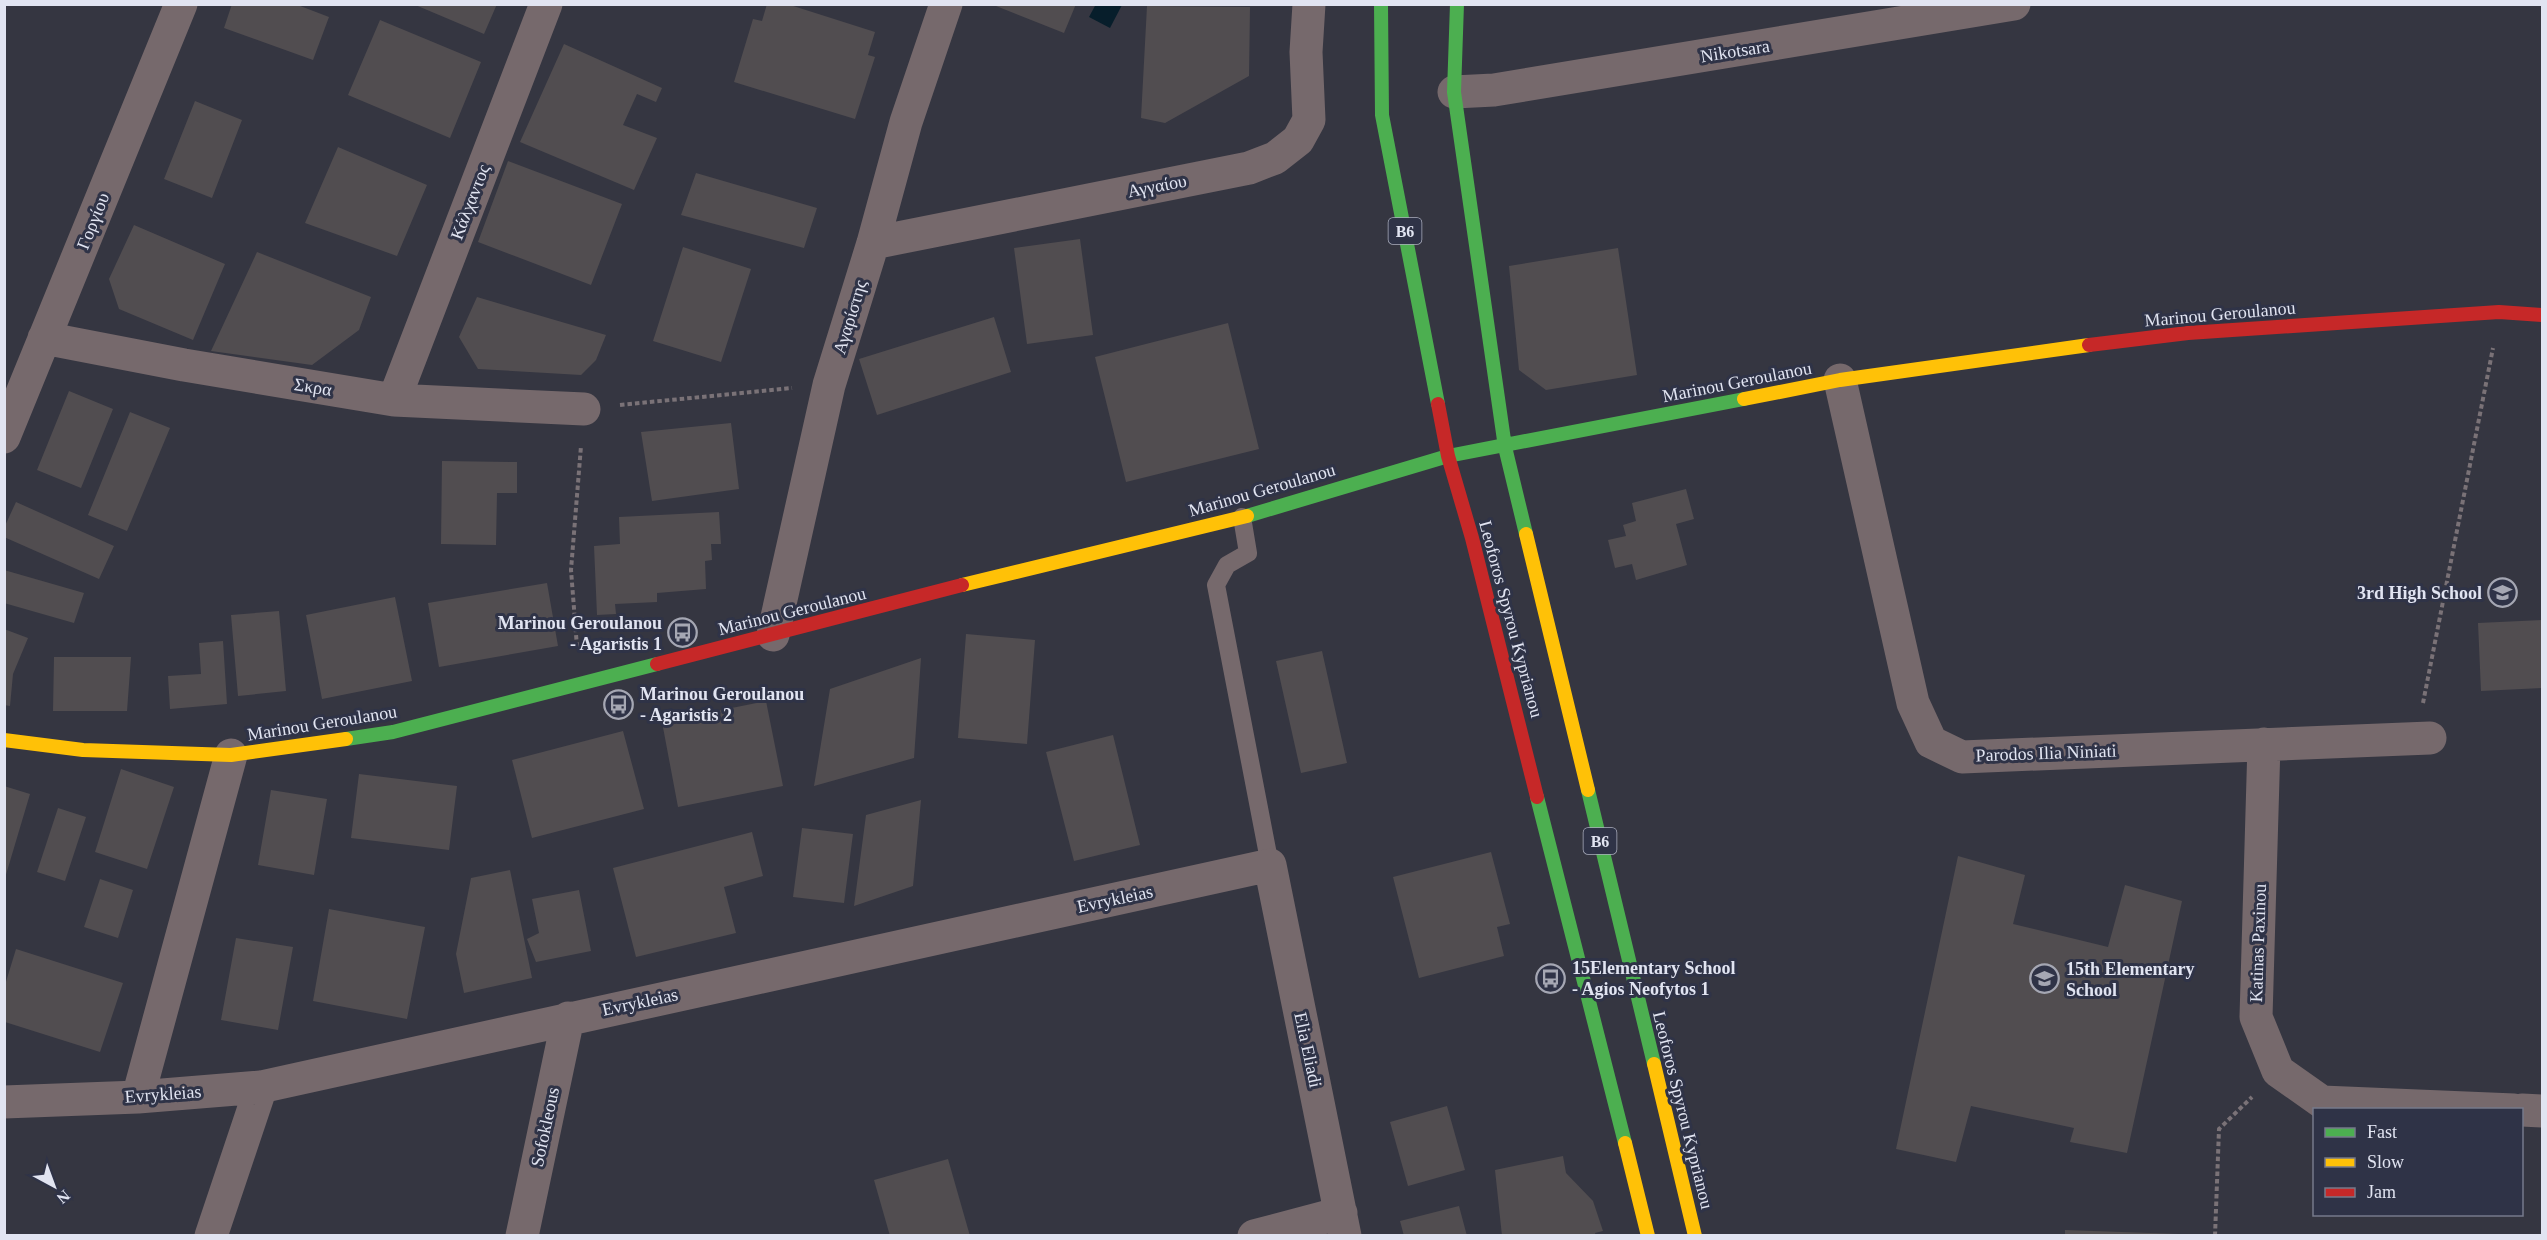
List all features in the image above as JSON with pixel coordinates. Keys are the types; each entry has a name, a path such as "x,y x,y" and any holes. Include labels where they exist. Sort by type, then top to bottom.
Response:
{"street":[{"name":"Γοργίου","path":"4,437 181,4"},
{"name":"Κάλχαντος","path":"394,400 546,4"},
{"name":"Αγαρίστης","path":"773,635 828,385 873,243 906,123 946,4"},
{"name":"Αγγαίου","path":"873,243 1249,168 1275,158 1298,140 1309,120 1306,52 1309,4"},
{"name":"Leoforos Spyrou Kyprianou","path":"1381,4 1382,115 1448,456 1472,538 1648,1236"},
{"name":"Leoforos Spyrou Kyprianou","path":"1457,4 1454,92 1505,447 1695,1236"},
{"name":"Nikotsara","path":"1454,92 1494,90 2014,4"},
{"name":"Marinou Geroulanou","path":"4,740 83,750 231,755 393,732 1111,547 1242,517 1448,456 1505,447 1840,380 2188,333 2499,312 2542,315"},
{"name":"Σκρα","path":"44,338 184,365 394,400 584,409"},
{"name":"Parodos Ilia Niniati","path":"1840,380 1913,704 1931,742 1962,757 2423,739"},
{"name":"Katinas Paxinou","path":"2264,744 2256,1017 2278,1071"},
{"path":"138,1097 231,755"},
{"name":"Evrykleias","path":"4,1102 138,1097 261,1087 1270,865"},
{"name":"Elia Eliadi","path":"1270,865 1343,1224"},
{"name":"Sofokleous","path":"522,1236 568,1018"},
{"path":"2278,1071 2322,1102 2466,1108"},
{"path":"211,1236 261,1087"},
{"path":"2523,1110 2542,1111"},
{"path":"1254,1236 1343,1224"}],"lane":[{"path":"1242,517 1248,553 1227,564 1216,585 1270,865"}],"path":[{"path":"2423,739 2493,347"},
{"path":"579,684 571,570 584,409 828,385"},
{"path":"2215,1236 2219,1129 2278,1071"}],"water":[{"path":"1096,4 1122,5 1110,28 1089,17"}],"building":[{"path":"232,4 295,4 329,17 313,60 224,28"},
{"path":"413,4 497,4 484,34"},
{"path":"767,4 787,4 875,32 868,55 875,57 855,119 734,82 753,19 762,21"},
{"path":"991,4 1076,4 1064,33"},
{"path":"1147,6 1250,7 1249,76 1165,123 1141,118"},
{"path":"380,20 481,62 450,138 348,95"},
{"path":"564,44 662,88 656,102 637,94 623,125 657,138 634,190 520,142"},
{"path":"195,101 242,120 212,198 164,179"},
{"path":"338,147 427,185 397,256 305,223"},
{"path":"508,161 622,204 591,285 478,242"},
{"path":"696,173 817,208 804,248 681,215"},
{"path":"134,225 225,264 193,340 119,309 109,279"},
{"path":"1080,239 1093,335 1027,344 1014,248"},
{"path":"683,247 751,269 721,362 653,341"},
{"path":"1618,248 1637,375 1546,390 1519,370 1509,266"},
{"path":"257,252 371,297 359,330 312,365 211,351"},
{"path":"477,297 606,335 596,360 581,375 478,369 459,337"},
{"path":"994,317 1011,372 877,415 859,359"},
{"path":"1228,323 1259,449 1126,482 1095,357"},
{"path":"69,391 113,409 81,488 37,470"},
{"path":"130,412 170,428 127,531 88,515"},
{"path":"731,423 739,489 652,501 641,432"},
{"path":"442,461 517,462 517,493 497,493 496,545 441,544"},
{"path":"1686,489 1694,519 1676,524 1687,565 1636,580 1632,564 1615,568 1608,540 1626,536 1623,525 1636,521 1632,503"},
{"path":"16,502 114,546 99,579 4,537 4,528"},
{"path":"719,512 721,544 711,544 712,560 705,561 706,589 657,593 657,602 615,604 616,614 597,615 594,546 620,544 619,517"},
{"path":"4,570 84,593 74,623 4,603"},
{"path":"547,583 558,646 439,667 428,603"},
{"path":"395,597 412,681 322,699 306,615"},
{"path":"279,611 286,691 238,696 231,615"},
{"path":"2542,620 2542,688 2481,691 2478,623"},
{"path":"4,629 28,638 13,674 10,706 4,705"},
{"path":"966,634 1035,640 1027,744 958,738"},
{"path":"223,641 227,704 170,709 168,676 201,674 199,643"},
{"path":"1322,651 1347,763 1301,773 1276,661"},
{"path":"54,657 131,657 127,711 53,711"},
{"path":"921,658 914,758 814,786 830,689"},
{"path":"766,701 783,786 678,807 662,722"},
{"path":"623,731 644,809 532,838 512,760"},
{"path":"1113,735 1140,845 1074,861 1046,752"},
{"path":"121,769 174,787 147,869 95,852"},
{"path":"359,774 457,786 449,850 351,838"},
{"path":"4,786 30,794 5,878 4,878"},
{"path":"271,790 327,799 314,875 258,865"},
{"path":"921,800 913,886 854,906 866,815"},
{"path":"58,808 86,817 65,881 37,872"},
{"path":"802,828 853,834 844,903 793,897"},
{"path":"752,832 763,876 724,887 736,933 636,957 613,868"},
{"path":"1491,852 1510,924 1497,927 1504,956 1419,978 1393,877"},
{"path":"1958,856 2025,875 2013,924 2108,947 2125,885 2182,901 2127,1153 2070,1142 2074,1128 1971,1106 1956,1162 1896,1149"},
{"path":"510,870 532,978 464,993 456,954 471,878"},
{"path":"100,879 133,890 118,938 84,927"},
{"path":"579,890 591,951 536,962 527,939 539,933 532,899"},
{"path":"329,909 425,927 407,1019 313,1001"},
{"path":"236,938 293,947 278,1030 221,1020"},
{"path":"16,949 123,983 100,1052 5,1022 5,985"},
{"path":"1447,1106 1465,1170 1408,1186 1390,1122"},
{"path":"1563,1156 1566,1173 1593,1201 1603,1231 1595,1233 1596,1236 1502,1236 1495,1170"},
{"path":"948,1159 970,1236 890,1236 874,1180"},
{"path":"1459,1206 1467,1236 1404,1236 1400,1221"},
{"path":"2065,1230 2179,1234 2179,1236 2065,1236"}],"traffic: fast":[{"path":"1381,4 1382,115 1438,404"},
{"path":"1457,4 1454,92 1505,447 1526,534"},
{"path":"1247,516 1448,456 1744,399"},
{"path":"346,739 393,732 657,664"},
{"path":"1588,790 1654,1064"},
{"path":"1537,797 1625,1143"}],"traffic: slow":[{"path":"1744,399 1840,380 2089,345"},
{"path":"962,585 1247,516"},
{"path":"1526,534 1588,790"},
{"path":"4,740 83,750 231,755 346,739"},
{"path":"1654,1064 1695,1236"},
{"path":"1625,1143 1648,1236"}],"traffic: jam":[{"path":"2089,345 2188,333 2499,312 2542,315"},
{"path":"1438,404 1448,456 1472,538 1537,797"},
{"path":"657,664 962,585"}],"place":[{"name":"3rd High School","path":"2503,593"},
{"name":"Marinou Geroulanou - Agaristis 1","path":"683,633"},
{"name":"Marinou Geroulanou - Agaristis 2","path":"619,704"},
{"name":"15Elementary School - Agios Neofytos 1","path":"1551,978"},
{"name":"15th Elementary School","path":"2045,979"}]}
